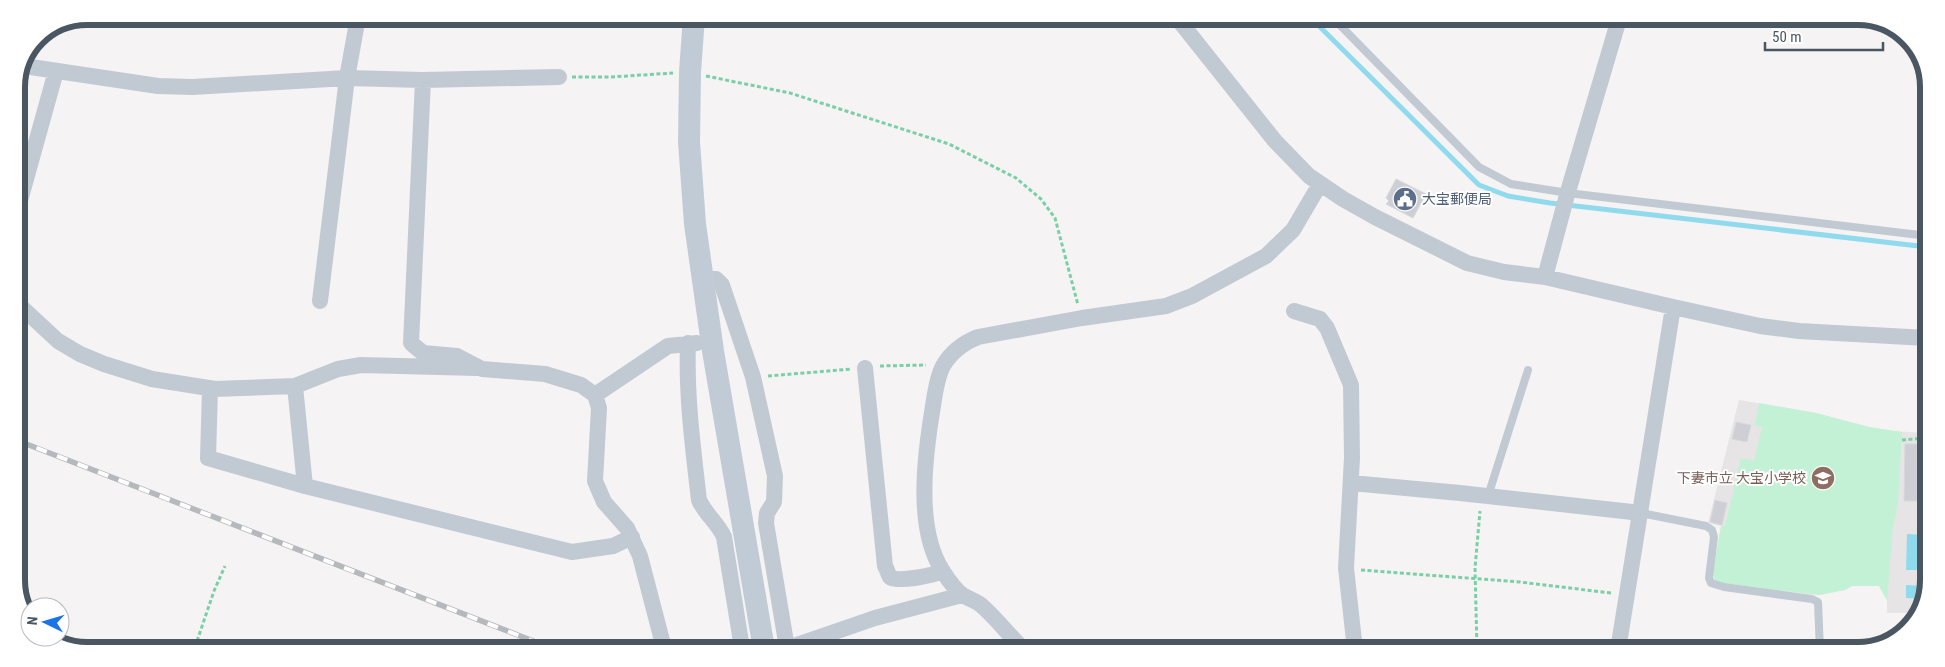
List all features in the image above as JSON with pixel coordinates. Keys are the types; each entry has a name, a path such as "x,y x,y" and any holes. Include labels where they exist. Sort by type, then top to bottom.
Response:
{"street":[{"path":"320,301 347,78 357,25"},
{"path":"693,25 690,72 689,142 702,279 763,642"},
{"path":"1183,25 1275,141 1300,168 1320,184 1374,217 1467,263 1504,272 1546,277 1673,308 1760,326 1799,331 1920,338"},
{"path":"1546,277 1617,25"},
{"path":"29,67 158,86 192,87 347,78 423,80 559,77"},
{"path":"25,183 56,71"},
{"path":"411,367 423,80"},
{"path":"1016,642 980,604 962,595 943,571 935,555 929,535 925,481 930,421 942,367 956,350 968,341 978,337 1082,318 1166,306 1192,296 1266,256 1293,230 1320,184"},
{"path":"702,279 716,279 722,285 752,377 775,476 774,502 767,513 766,523 785,642"},
{"path":"1619,642 1673,308"},
{"path":"25,310 58,341 80,354 104,364 152,379 210,388 295,386 338,369 361,365 482,369 545,374 581,385 595,395 599,408 595,481 604,502 627,528 640,556 662,642"},
{"path":"1294,311 1320,319 1327,328 1351,385 1353,403 1351,483 1346,570 1354,642"},
{"path":"595,395 668,346 712,342"},
{"path":"411,343 423,352 457,356 482,369"},
{"path":"688,343 687,367 690,428 699,500 703,509 719,527 724,537 741,642"},
{"path":"865,368 884,556 889,575 895,579 924,577 943,571"},
{"path":"295,386 305,486"},
{"path":"210,388 208,458 305,486 572,552 613,546 632,537"},
{"path":"1351,483 1486,495 1641,514"},
{"path":"804,642 875,618 962,595"}],"lane":[{"path":"1340,25 1479,167 1511,184 1568,194 1920,235"},
{"path":"1486,495 1528,370"},
{"path":"1641,514 1706,526 1712,530 1714,537 1709,578 1711,582 1724,587 1812,599 1818,602 1820,642"}],"path":[{"path":"559,77 611,77 690,72 790,93 949,144 1016,178 1041,199 1055,218 1082,318"},
{"path":"752,377 910,365 942,367"},
{"path":"1902,440 1920,438"},
{"path":"1477,642 1475,578 1477,540 1486,495"},
{"path":"197,642 214,591 225,566"},
{"path":"1346,570 1403,572 1475,578 1628,595"}],"shaded area":[{"name":"下妻市立 大宝小学校","path":"1739,400 1816,413 1869,427 1920,433 1920,580 1917,600 1911,613 1887,613 1887,600 1879,586 1852,586 1845,590 1819,595 1766,589 1713,573 1721,526 1708,523"}],"green space":[{"name":"下妻市立 大宝小学校","path":"1759,403 1816,413 1869,427 1902,432 1898,503 1893,527 1887,600 1879,586 1852,586 1845,590 1819,595 1715,582 1713,573 1721,526 1725,526 1741,458 1754,461 1762,427 1755,425"}],"water":[{"path":"1907,534 1920,535 1920,570 1906,570"},
{"path":"1906,585 1919,586 1917,599 1906,598"}],"building":[{"path":"1396,179 1426,194 1413,218 1386,204 1389,201 1386,198"},
{"path":"1736,422 1751,425 1747,442 1732,439"},
{"path":"1905,444 1920,444 1920,501 1904,501"},
{"path":"1715,500 1727,503 1722,525 1710,522"}],"waterway":[{"path":"1318,25 1479,185 1508,196 1550,203 1920,246"}],"railway":[{"path":"25,443 536,642"}],"place":[{"name":"大宝郵便局","path":"1405,199"},
{"name":"下妻市立 大宝小学校","path":"1823,478"}]}
